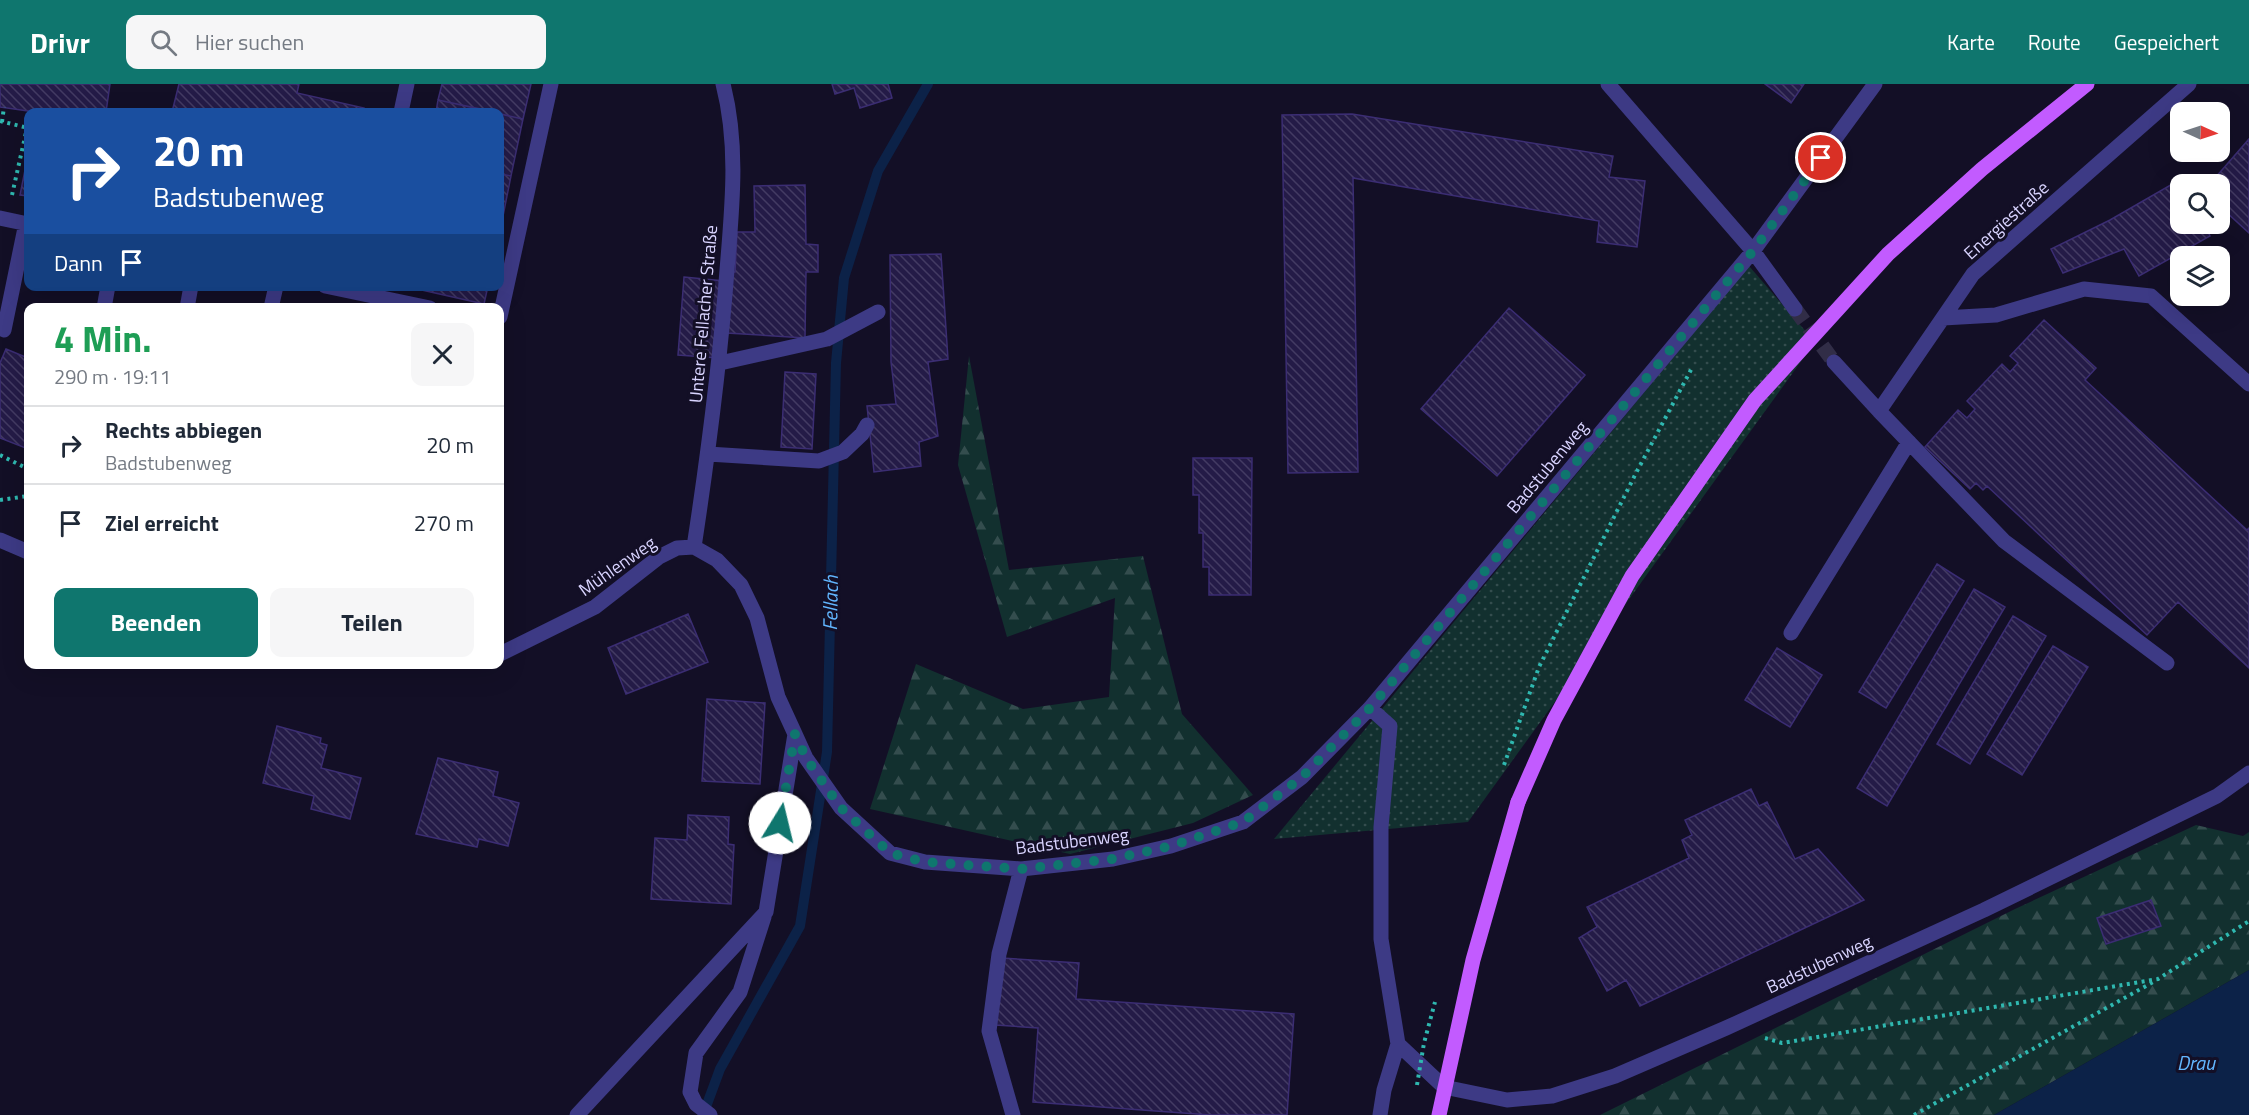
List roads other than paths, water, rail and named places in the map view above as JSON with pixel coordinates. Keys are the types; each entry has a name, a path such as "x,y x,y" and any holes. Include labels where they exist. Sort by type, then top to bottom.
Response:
{"main road":[{"path":"1439,1115 1473,960 1518,802 1554,720 1632,576 1755,400 1888,254 1982,169 2086,84"}],"street":[{"path":"401,108 406,84"},
{"path":"503,303 551,84"},
{"name":"Untere Fellacher Straße","path":"694,547 720,363 734,185 732,128 723,84"},
{"path":"1608,84 1753,251 1795,309"},
{"name":"Badstubenweg","path":"694,547 717,560 741,585 757,618 778,697 806,758 841,808 890,853 925,862 1021,869 1113,859 1171,846 1243,822 1302,777 1370,708 1753,251 1875,84"},
{"name":"Energiestraße","path":"1879,411 1973,274 2189,84"},
{"path":"3,219 24,222"},
{"path":"4,330 24,237"},
{"path":"1943,318 1996,315 2084,290 2151,296 2249,384"},
{"path":"344,291 402,303"},
{"path":"720,363 827,339 878,312"},
{"path":"1834,362 2004,541 2167,663"},
{"path":"708,454 819,461 843,452 862,434 867,425"},
{"path":"1791,633 1909,442"},
{"path":"0,540 24,550"},
{"name":"Mühlenweg","path":"504,652 595,607 659,557 676,548 694,547"},
{"path":"1370,708 1390,726 1381,827 1381,939 1398,1044 1384,1090 1380,1115"},
{"path":"710,1115 696,1104 690,1092 696,1053 740,992 766,912 795,734"},
{"name":"Badstubenweg","path":"1398,1044 1444,1087 1507,1100 1552,1096 1615,1076 1984,910 2217,796 2249,773"},
{"path":"1013,1115 989,1031 999,954 1021,869"},
{"path":"577,1115 766,912"}],"water":[{"name":"Drau","path":"2249,970 2249,1115 1994,1115"}],"waterway":[{"name":"Fellach","path":"703,1115 720,1069 800,926 827,752 836,363 844,278 878,171 928,84"}],"tunnel":[{"path":"1795,309 1834,362"}]}
